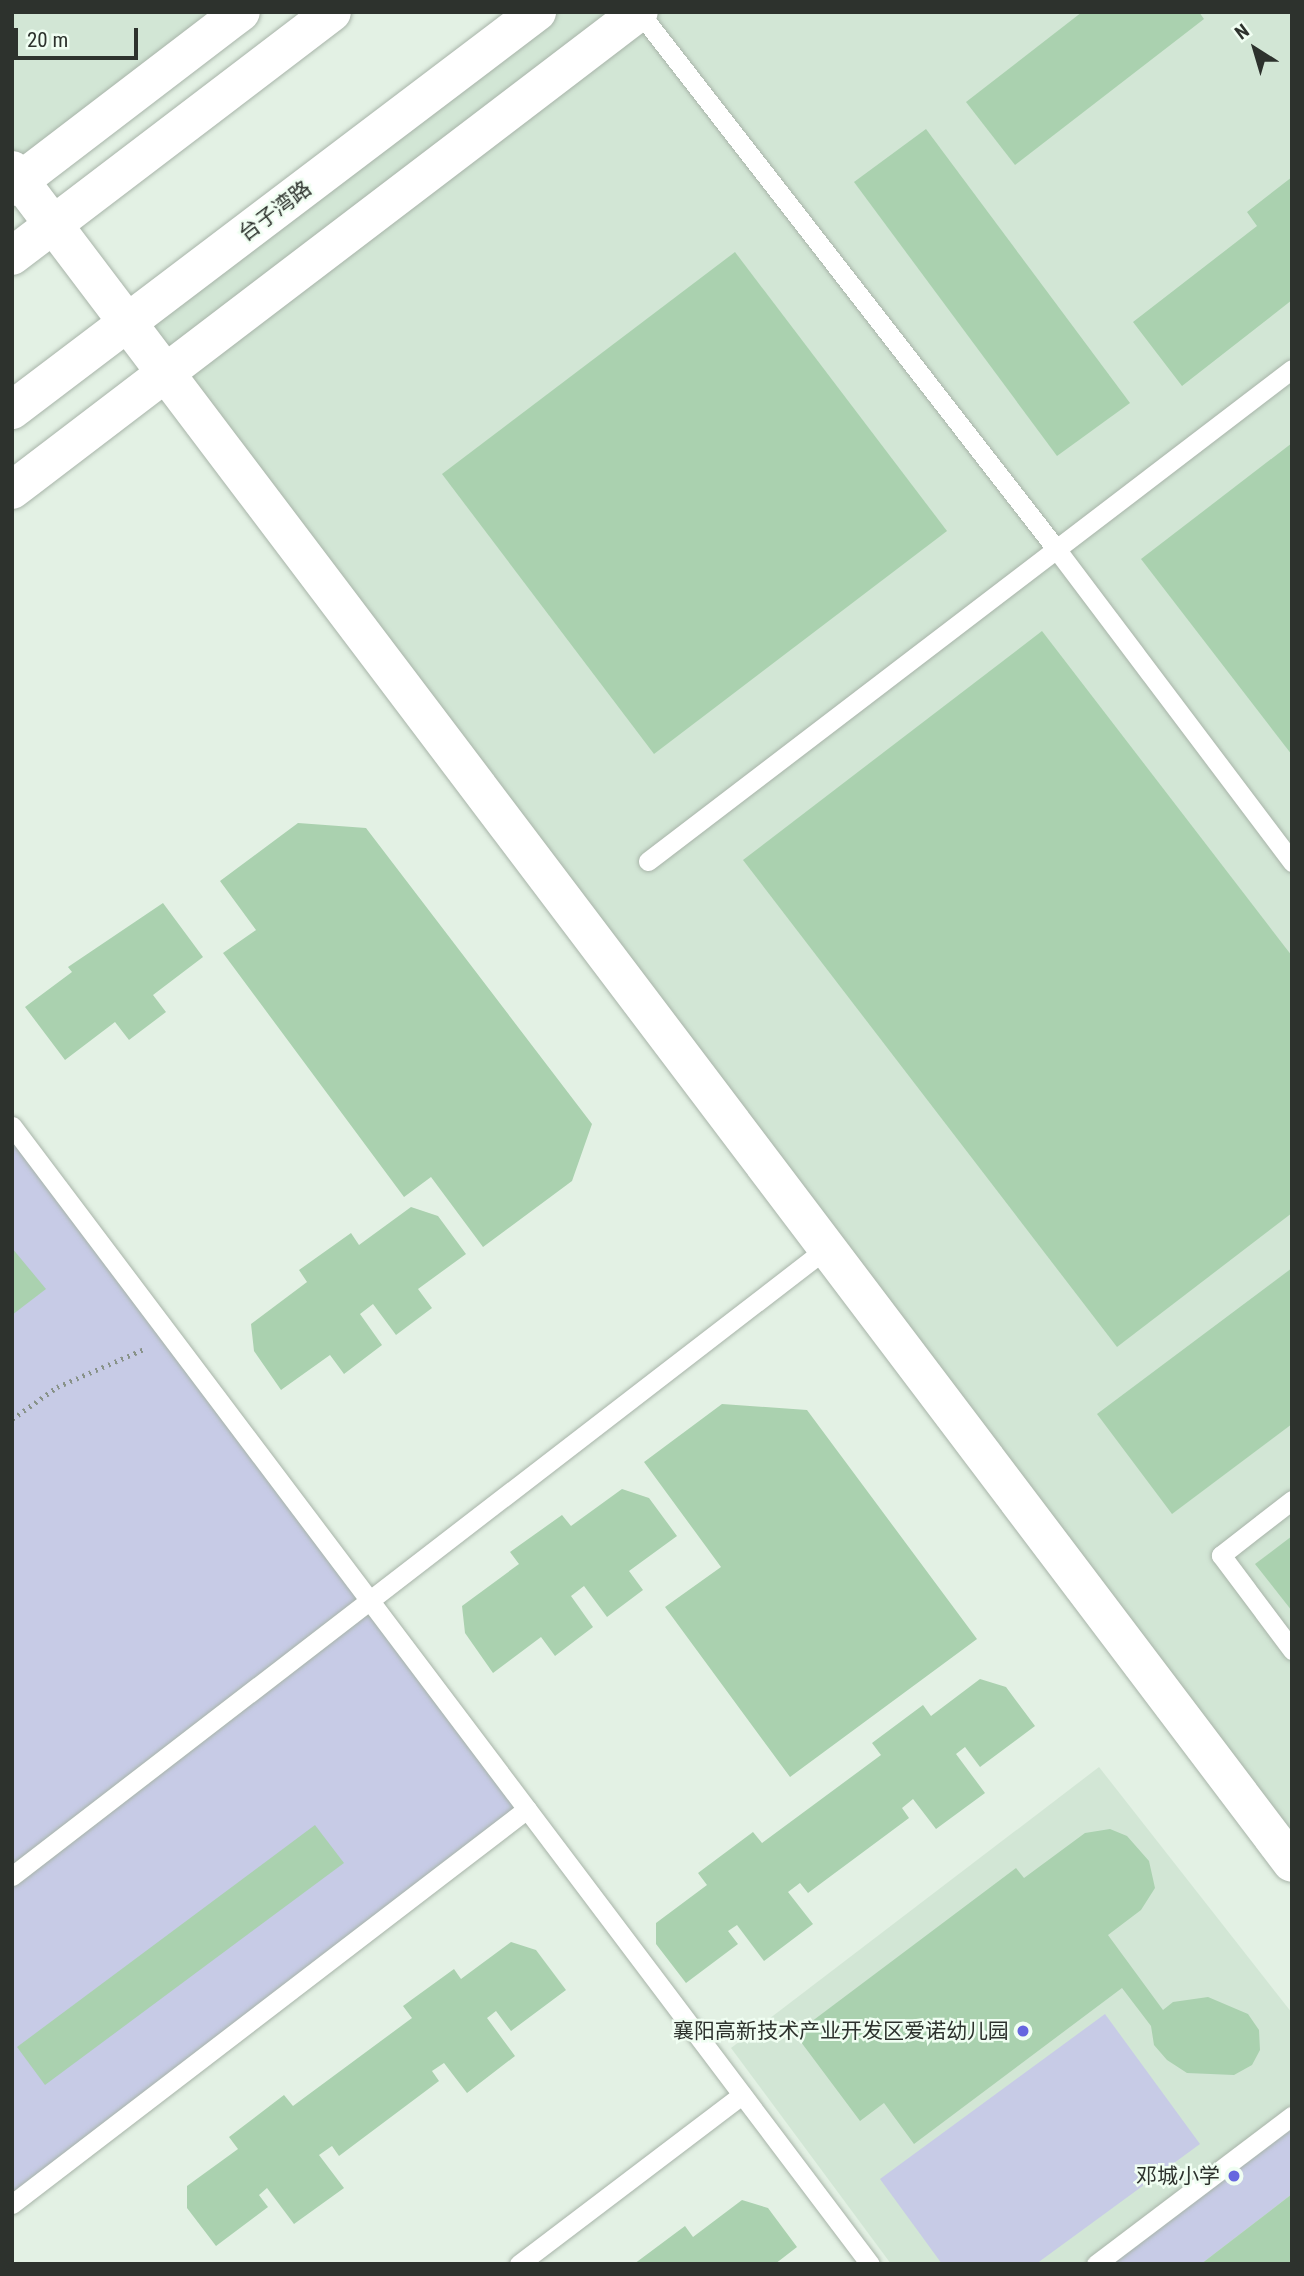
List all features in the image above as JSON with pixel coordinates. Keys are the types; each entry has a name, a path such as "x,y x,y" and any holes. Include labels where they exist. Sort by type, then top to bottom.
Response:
{"street":[{"path":"241,12 15,179 54,225 1292,1863"},
{"path":"12,256 332,12"},
{"name":"台子湾路","path":"12,410 537,12"},
{"path":"12,489 639,12"}],"lane":[{"path":"639,12 1057,550 1292,862"},
{"path":"648,861 1292,369"},
{"path":"12,1126 870,2264"},
{"path":"12,1876 827,1248"},
{"path":"1292,1500 1221,1555 1292,1650"},
{"path":"12,2204 527,1809"},
{"path":"519,2264 742,2095"},
{"path":"1096,2264 1292,2116"}],"path":[{"path":"12,1419 57,1387 132,1356 169,1334"}],"shaded area":[{"path":"12,12 241,12 12,187"},
{"path":"533,12 1292,12 1292,1863 127,323"},
{"path":"12,1126 527,1809 12,2204"},
{"name":"襄阳高新技术产业开发区爱诺幼儿园","path":"1099,1767 1292,2013 1292,2264 891,2264 731,2048"},
{"path":"1105,2014 1200,2144 1036,2264 942,2264 880,2179"},
{"path":"1292,2116 1292,2194 1201,2264 1096,2264"}],"building":[{"path":"1082,12 1199,12 1204,19 1015,165 966,102"},
{"path":"926,129 1130,403 1057,456 854,182"},
{"path":"1292,177 1292,300 1182,386 1133,322 1257,226 1247,212"},
{"path":"735,252 947,531 654,754 442,474"},
{"path":"1292,443 1292,755 1141,559"},
{"path":"1042,631 1292,956 1292,1213 1117,1347 743,860"},
{"path":"298,823 366,828 592,1124 572,1181 483,1247 431,1177 404,1197 223,953 256,930 220,881"},
{"path":"163,903 203,957 153,995 166,1012 129,1040 115,1022 65,1060 25,1007 72,972 68,967"},
{"path":"411,1207 438,1216 466,1254 418,1289 432,1308 396,1335 373,1304 360,1314 382,1345 344,1374 330,1355 281,1390 254,1351 251,1324 307,1282 299,1270 351,1233 359,1245"},
{"path":"12,1248 46,1289 12,1315"},
{"path":"1292,1268 1292,1424 1172,1514 1097,1414"},
{"path":"722,1404 807,1410 977,1639 790,1777 665,1607 721,1567 644,1462"},
{"path":"622,1489 649,1498 677,1536 629,1571 643,1590 607,1617 584,1586 571,1596 593,1627 555,1656 541,1637 493,1673 465,1633 462,1606 519,1564 510,1552 562,1515 571,1526"},
{"path":"1292,1536 1292,1611 1255,1564"},
{"path":"980,1679 1006,1687 1035,1726 980,1767 965,1747 956,1754 985,1793 936,1829 913,1799 902,1808 909,1818 808,1893 800,1883 788,1892 813,1924 764,1961 737,1925 728,1931 738,1944 686,1983 656,1944 656,1923 707,1885 698,1873 753,1832 762,1843 881,1755 872,1743 923,1705 931,1716"},
{"path":"315,1825 344,1863 45,2085 17,2047"},
{"path":"1110,1829 1127,1836 1149,1861 1155,1888 1141,1910 1108,1935 1163,2010 1173,2002 1208,1997 1248,2014 1259,2030 1260,2050 1252,2065 1234,2075 1187,2073 1167,2060 1154,2045 1151,2026 1122,1988 914,2144 884,2103 860,2121 795,2034 1016,1868 1024,1878 1085,1833"},
{"path":"511,1942 536,1950 566,1990 511,2031 496,2011 487,2018 515,2056 467,2093 444,2063 432,2071 439,2081 339,2156 332,2146 319,2155 344,2188 294,2224 267,2188 259,2195 268,2207 216,2246 187,2208 187,2186 238,2149 229,2137 284,2095 293,2106 412,2018 403,2006 454,1969 461,1979"},
{"path":"1292,2194 1292,2264 1201,2264"},
{"path":"742,2200 768,2208 797,2247 775,2264 634,2264 685,2226 693,2237"}],"place":[{"name":"襄阳高新技术产业开发区爱诺幼儿园","path":"1023,2031"},
{"name":"邓城小学","path":"1234,2176"}]}
